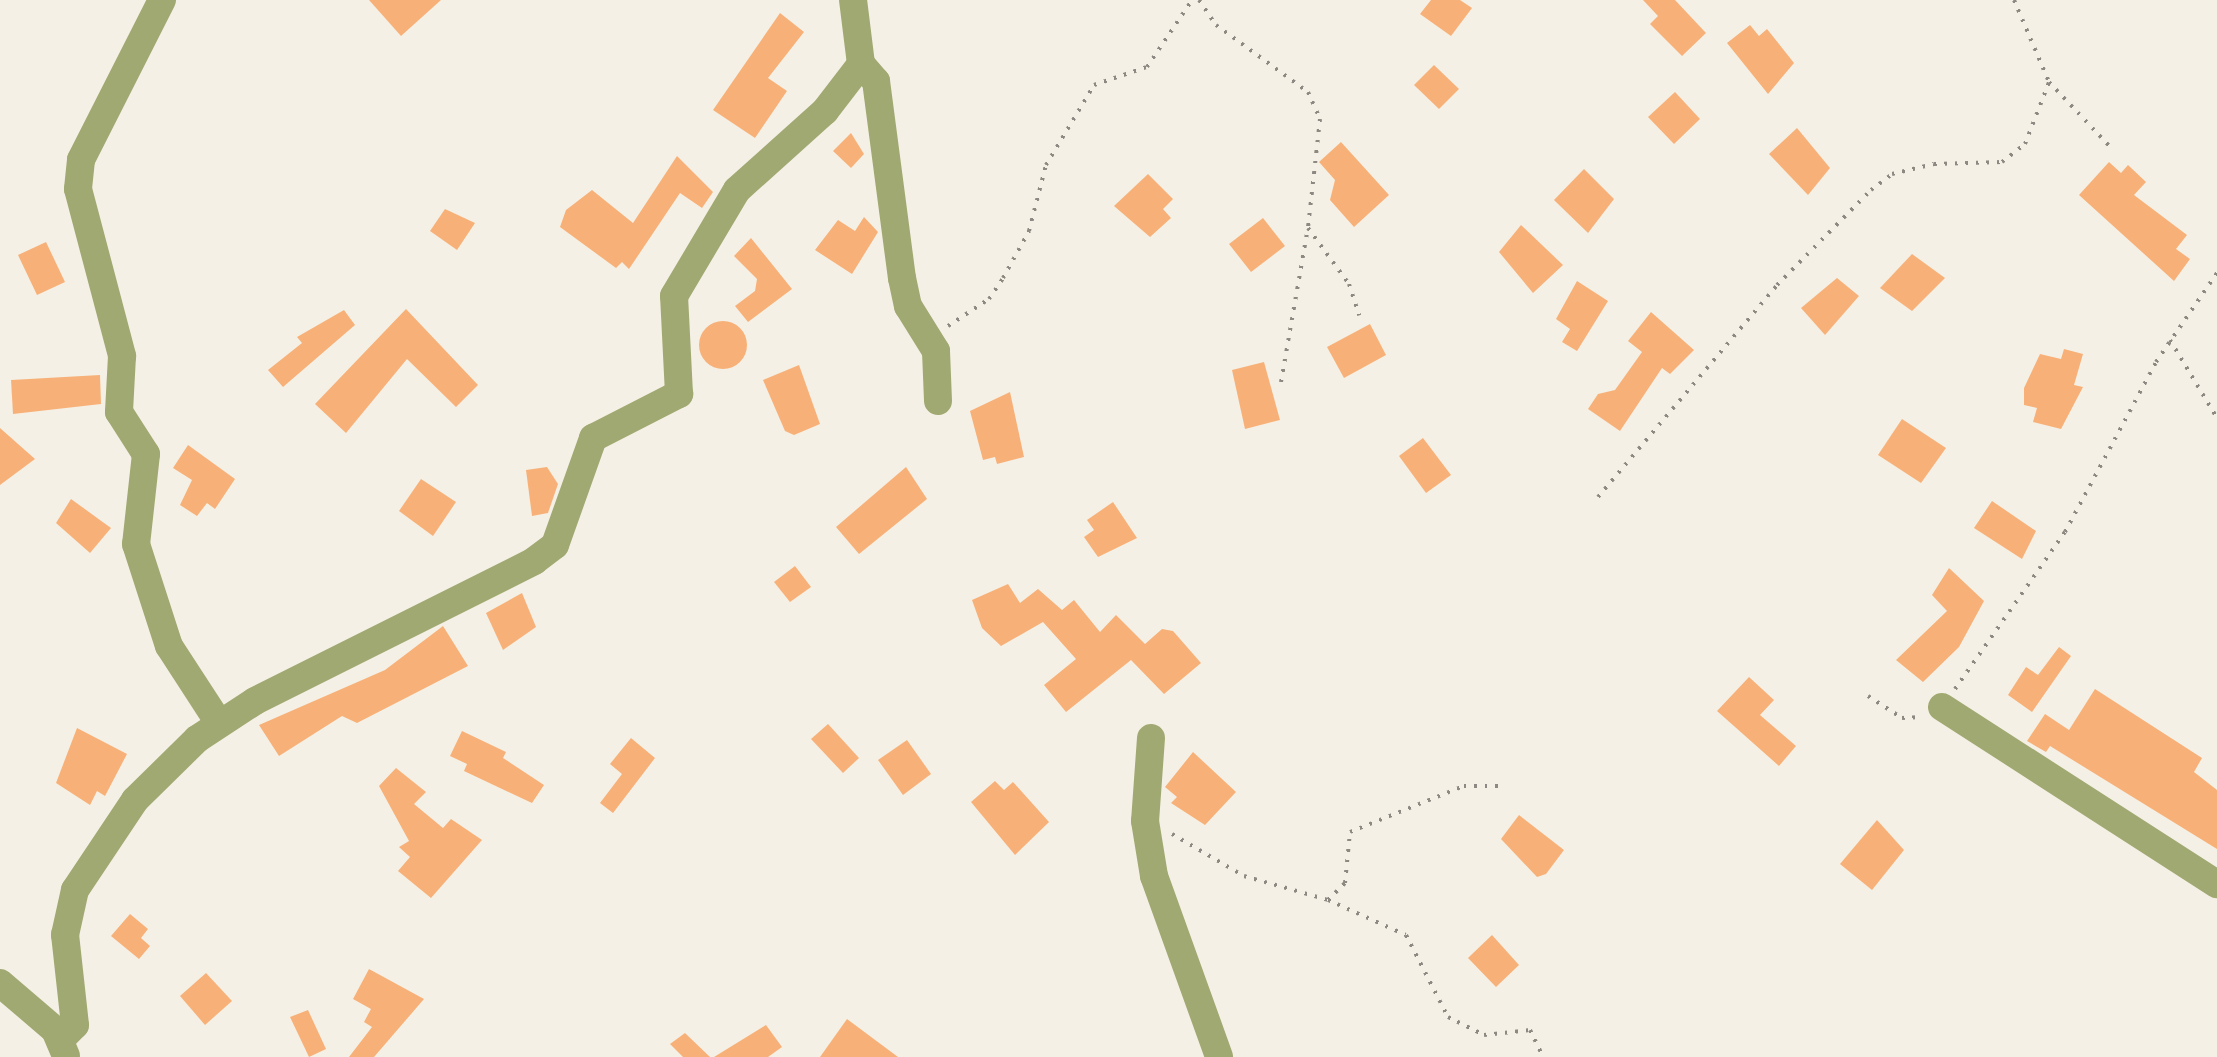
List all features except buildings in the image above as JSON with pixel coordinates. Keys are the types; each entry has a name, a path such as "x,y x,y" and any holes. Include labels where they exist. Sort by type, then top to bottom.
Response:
{"street":[{"path":"162,0 81,160 78,189 122,356 119,412 146,454 136,544 169,646 218,723"},
{"path":"853,0 861,64 876,81 902,278 936,351 938,401"},
{"path":"0,983 63,1049 75,1024 65,934 75,890 135,800 218,723 555,546 593,438 679,394 674,296 737,190 825,111 861,64"},
{"path":"1942,707 2217,884"},
{"path":"1151,738 1146,821 1154,876 1219,1057"}],"path":[{"path":"926,334 940,333 989,299 1028,230 1046,165 1094,86 1148,67 1192,0"},
{"path":"1199,0 1216,26 1308,92 1320,119 1308,228 1281,382"},
{"path":"2014,0 2049,82 2113,150"},
{"path":"1598,497 1777,285 1872,190 1892,174 1934,164 2002,162 2025,144 2049,82"},
{"path":"1308,228 1349,284 1359,315"},
{"path":"1868,696 1902,718 1942,707 2065,532 2170,340 2217,273"},
{"path":"2170,340 2217,418"},
{"path":"1328,900 1345,883 1350,832 1464,786 1502,786"},
{"path":"1146,821 1244,876 1328,900 1406,935 1448,1017 1484,1035 1530,1030 1544,1057"}]}
